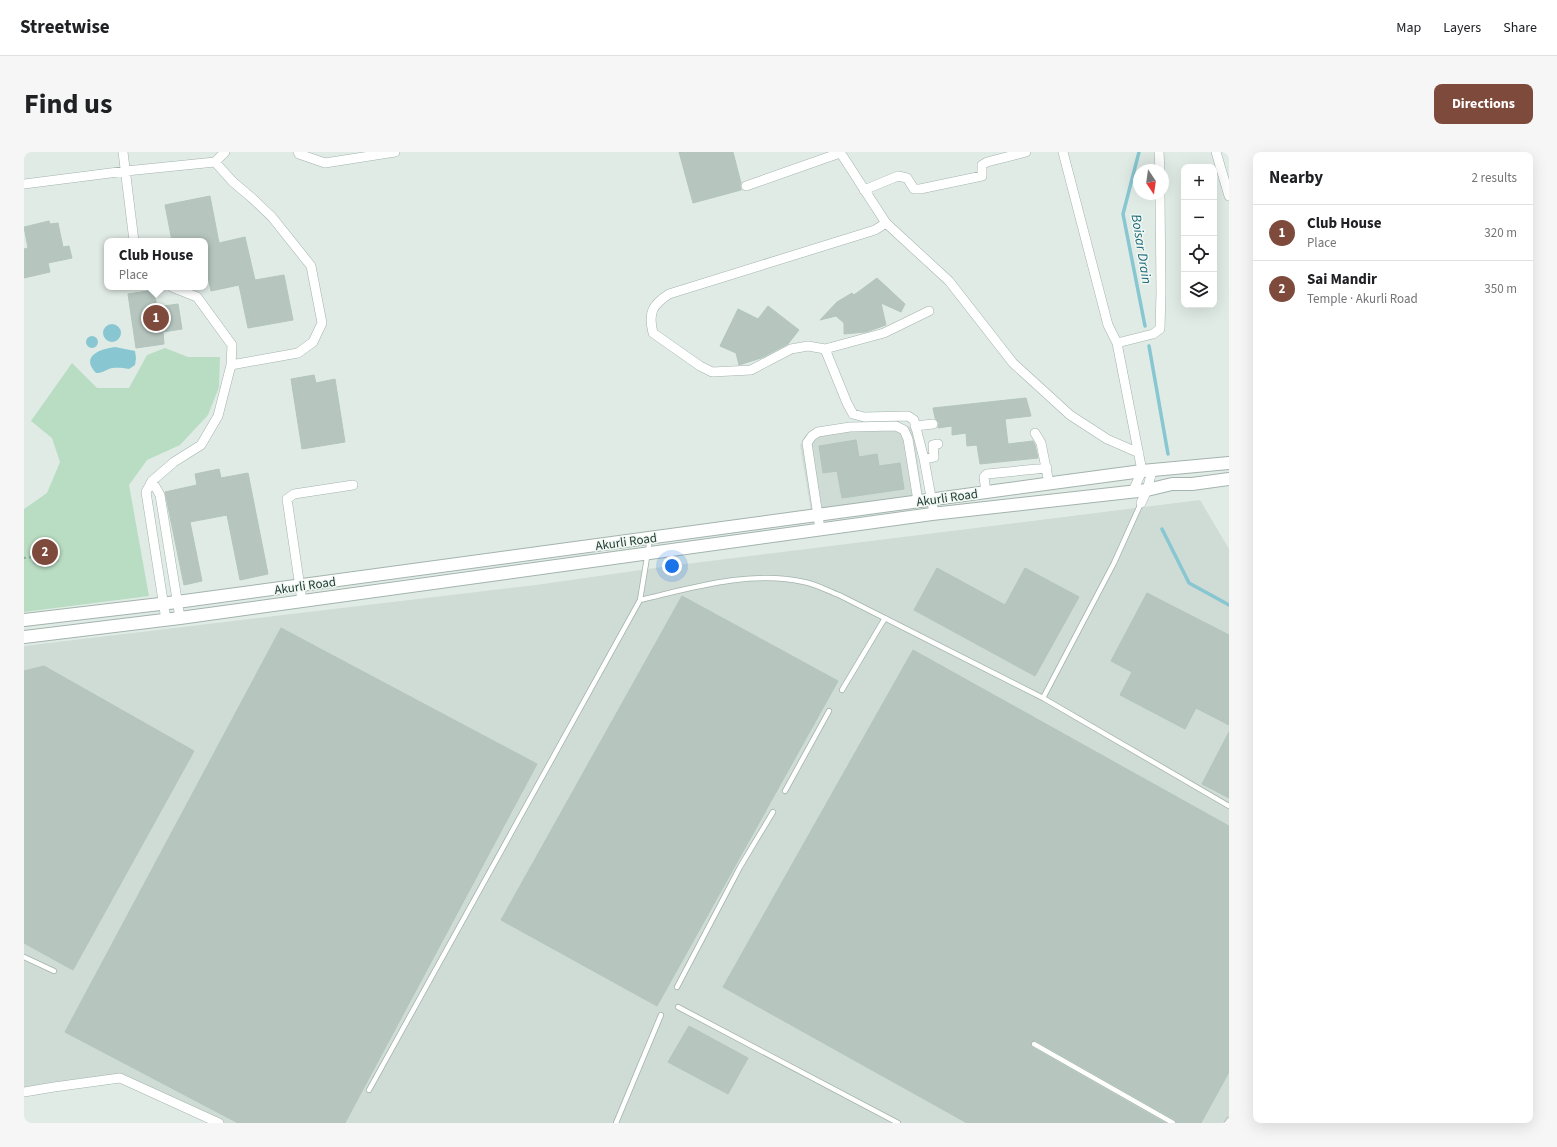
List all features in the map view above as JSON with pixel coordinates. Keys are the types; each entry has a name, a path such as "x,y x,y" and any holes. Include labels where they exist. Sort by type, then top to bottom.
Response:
{"street":[{"path":"123,152 134,238"},
{"path":"24,184 214,162 225,152"},
{"path":"298,152 299,154 325,163 395,152"},
{"path":"864,190 898,176 907,178 914,189 920,189 982,176 982,165 987,162 1026,152"},
{"path":"1063,152 1108,325 1116,343 1139,453 1147,471 1147,490 1141,503"},
{"path":"1159,152 1160,164"},
{"path":"1216,152 1229,196"},
{"path":"746,186 840,153 886,223 949,281 1013,363 1070,415 1107,439 1139,453"},
{"path":"214,162 272,218 311,266 322,323 313,342 298,353 231,364"},
{"path":"1116,343 1153,334 1160,328 1160,200"},
{"path":"886,223 875,230 668,294 659,300 652,310 651,323 653,333 700,366 712,372 750,370 791,349 808,346 824,349 884,333 929,311"},
{"path":"166,620 146,492 152,481 174,462 202,445 218,416 231,364 232,344 202,303 197,298 179,290"},
{"path":"824,349 853,414 864,417 908,416 914,420 924,459 934,514"},
{"path":"915,426 933,424"},
{"path":"820,529 808,443 812,436 818,432 850,427 896,426 904,430 908,438 918,501"},
{"path":"1035,433 1041,443 1047,468 1060,499"},
{"path":"924,459 934,456 933,445 938,444"},
{"name":"Akurli Road","path":"24,620 163,604 1054,483 1147,471 1229,463"},
{"path":"986,492 984,477 988,474 1047,468"},
{"path":"1133,491 1147,471"},
{"name":"Akurli Road","path":"24,637 255,608 820,529 934,514 1147,490 1172,484 1192,484 1229,478"},
{"path":"152,481 160,495 180,618"},
{"path":"302,601 287,499 294,494 353,486"},
{"path":"735,526 737,540"},
{"path":"582,547 583,562"},
{"path":"526,554 528,570"},
{"path":"481,560 484,576"},
{"path":"430,568 433,583"},
{"path":"364,576 367,592"},
{"path":"252,592 255,608"},
{"path":"44,618 46,634"},
{"path":"24,1092 120,1078 219,1123"}],"lane":[{"path":"1043,698 1114,562 1141,503"},
{"path":"369,1090 640,600 650,538"},
{"path":"640,600 695,587 725,582 759,579 785,579 806,582 839,595 1043,698 1229,806"},
{"path":"842,690 884,618"},
{"path":"785,791 829,711"},
{"path":"677,987 740,867 773,812"},
{"path":"24,957 54,971"},
{"path":"678,1007 898,1123"},
{"path":"616,1123 661,1014"},
{"path":"1034,1044 1173,1123"}],"path":[{"path":"24,558 33,557"}],"shaded area":[{"path":"893,421 913,428 923,497 811,511 800,445 805,436 813,429"},
{"path":"1200,500 1229,549 1229,1123 215,1123 120,1078 24,1091 24,646 536,585 662,567"}],"green space":[{"path":"165,348 188,357 220,357 219,387 208,415 180,445 147,460 129,485 149,596 24,612 24,509 47,493 60,462 52,438 31,421 72,363 97,388 129,388 147,355"}],"water":[{"path":"112,324 118,327 121,333 118,339 112,342 106,339 103,333 106,327"},
{"path":"94,336 97,337 97,347 90,348 87,347 86,340 87,337"},
{"path":"115,347 135,351 135,365 129,369 114,368 96,373 90,362 91,358 98,352"}],"building":[{"path":"679,152 733,152 741,183 741,190 693,203"},
{"path":"210,196 219,243 245,237 255,280 284,275 293,320 248,328 239,285 211,291 208,277 208,238 171,238 165,205"},
{"path":"49,221 50,224 58,223 63,247 69,246 72,258 48,263 50,272 24,278 24,249 28,248 24,227"},
{"path":"877,278 905,304 901,312 881,303 886,325 866,332 844,334 844,323 836,316 820,320 837,302 852,293 854,295"},
{"path":"154,290 157,307 178,304 182,329 163,332 164,344 136,348 128,294"},
{"path":"768,306 799,330 788,344 761,358 739,365 736,353 720,346 738,309 758,319"},
{"path":"314,375 316,383 335,379 345,442 302,449 291,379"},
{"path":"1026,398 1031,416 1005,419 1008,444 1033,441 1038,458 980,464 977,445 967,446 966,433 952,435 952,426 938,428 939,423 935,418 933,408"},
{"path":"856,440 859,457 877,454 879,466 900,463 904,489 842,498 837,471 823,473 819,446"},
{"path":"219,469 221,478 248,473 268,574 240,580 227,515 190,522 202,581 184,585 165,492 197,485 195,474"},
{"path":"57,546 58,561 34,564 32,548"},
{"path":"937,568 1005,605 1025,568 1079,597 1035,676 914,610"},
{"path":"1147,593 1229,635 1229,725 1196,708 1185,729 1120,695 1132,672 1111,661"},
{"path":"682,596 838,681 657,1006 501,920"},
{"path":"281,628 537,764 345,1123 238,1123 65,1032"},
{"path":"913,650 1229,826 1229,1072 1201,1123 1177,1123 1175,1120 1034,1040 1031,1043 1032,1047 1165,1123 967,1123 723,987"},
{"path":"44,666 194,751 73,970 24,943 24,671"},
{"path":"1229,732 1229,798 1202,784"},
{"path":"689,1026 748,1058 728,1094 668,1062"}],"waterway":[{"name":"Boisar Drain","path":"1139,152 1123,214 1145,326"},
{"name":"Boisar Drain","path":"1149,346 1168,454"},
{"path":"1162,529 1189,583 1229,605"}],"place":[{"name":"Club House","path":"156,318"},
{"name":"Sai Mandir","path":"45,552"}]}
